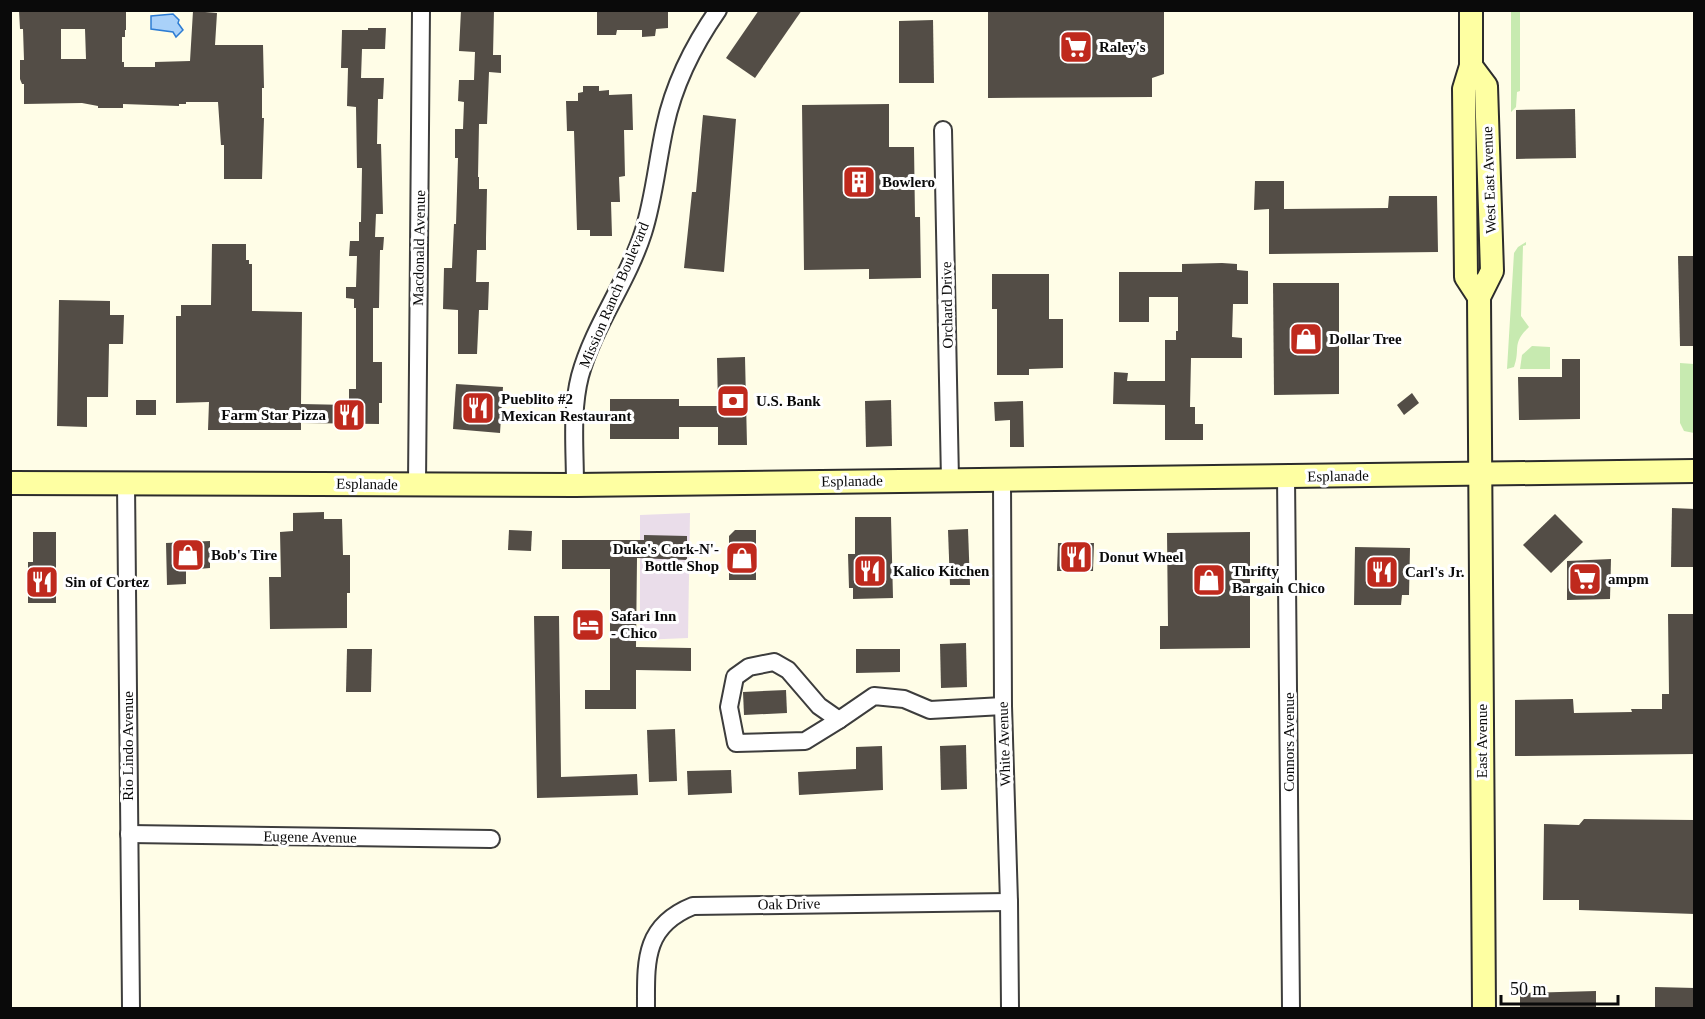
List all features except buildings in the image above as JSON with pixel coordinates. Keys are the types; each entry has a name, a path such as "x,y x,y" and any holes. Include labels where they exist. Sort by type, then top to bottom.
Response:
{"main road":[{"name":"West East Avenue","path":"1472,10 1471,66 1464,89 1466,277 1479,297 1480,474"},
{"name":"Esplanade","path":"10,483 575,485 1695,471"},
{"name":"East Avenue","path":"1480,474 1484,1008"}],"street":[{"name":"Macdonald Avenue","path":"417,485 421,10"},
{"name":"Mission Ranch Boulevard","path":"575,485 574,431 580,377 592,342 631,263 643,232 665,125 678,82 697,42 717,10"},
{"name":"Orchard Drive","path":"943,130 950,480"},
{"name":"Connors Avenue","path":"1286,476 1291,1008"},
{"name":"White Avenue","path":"1002,479 1003,706 1010,1008"},
{"name":"Rio Lindo Avenue","path":"126,483 131,1008"},
{"path":"838,720 819,706 788,670 774,662 749,667 735,677 729,707 736,743 805,741 838,720 874,696 904,699 930,710 1003,706"},
{"name":"Eugene Avenue","path":"129,834 491,839"},
{"name":"Oak Drive","path":"646,1008 646,968 650,946 656,934 673,917 693,906 1009,902"}],"shaded area":[{"path":"690,513 688,638 640,640 640,515"}],"green space":[{"path":"1511,11 1520,11 1520,91 1517,92 1516,107 1511,112"},
{"path":"1526,242 1523,246 1521,316 1529,327 1518,342 1514,367 1507,369 1514,253"},
{"path":"1532,346 1550,347 1550,369 1520,369 1522,355"},
{"path":"1680,363 1694,364 1694,433 1684,431 1680,423"}],"water":[{"path":"173,14 179,20 178,23 183,30 176,37 173,32 151,29 151,16"}],"place":[{"name":"Raley's","path":"1076,47"},
{"name":"Bowlero","path":"859,182"},
{"name":"Dollar Tree","path":"1306,339"},
{"name":"U.S. Bank","path":"733,401"},
{"name":"Pueblito #2 Mexican Restaurant","path":"478,408"},
{"name":"Farm Star Pizza","path":"349,415"},
{"name":"Bob's Tire","path":"188,555"},
{"name":"Donut Wheel","path":"1076,557"},
{"name":"Duke's Cork-N'- Bottle Shop","path":"742,558"},
{"name":"Kalico Kitchen","path":"870,571"},
{"name":"Carl's Jr.","path":"1382,572"},
{"name":"ampm","path":"1585,579"},
{"name":"Thrifty Bargain Chico","path":"1209,580"},
{"name":"Sin of Cortez","path":"42,582"},
{"name":"Safari Inn - Chico","path":"588,625"}]}
